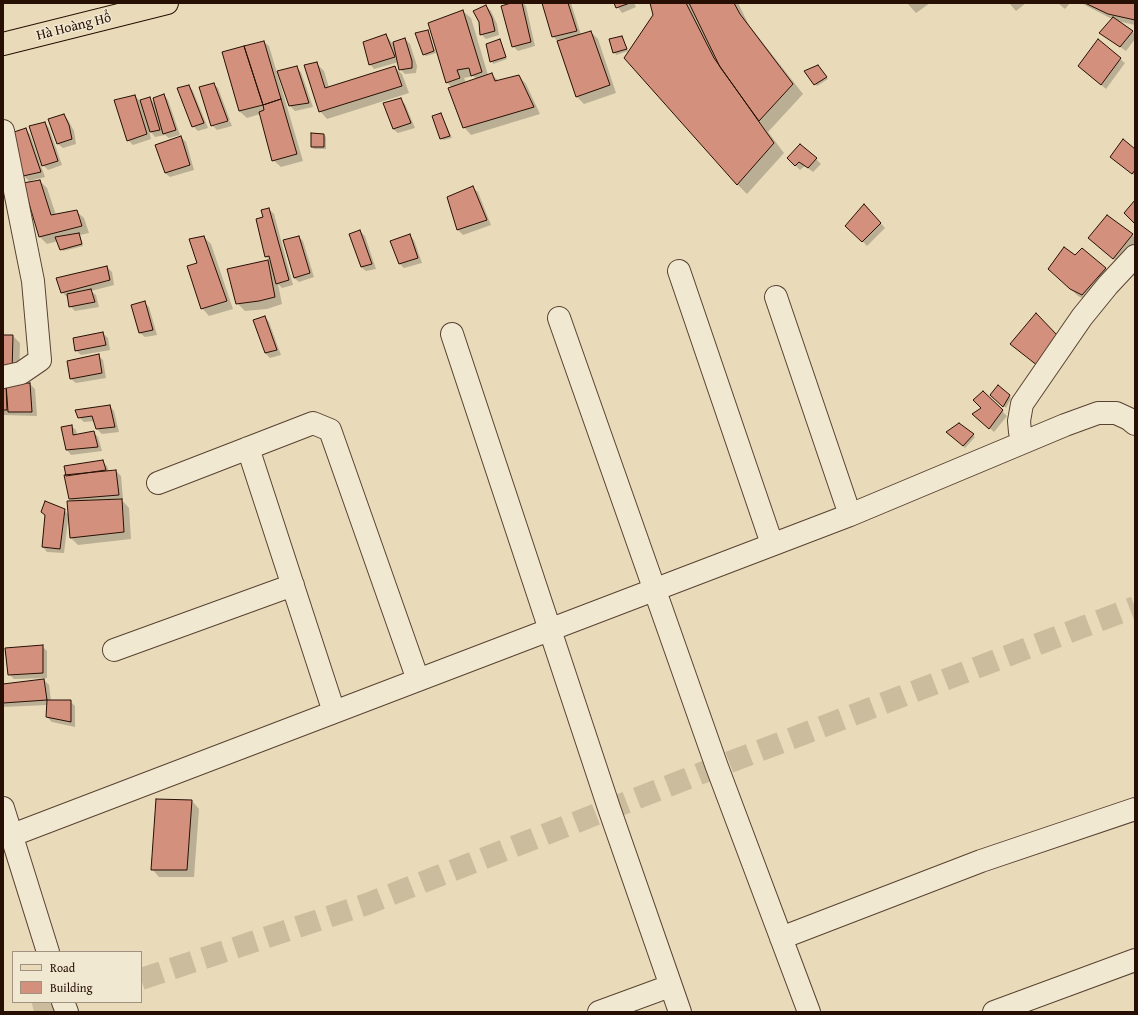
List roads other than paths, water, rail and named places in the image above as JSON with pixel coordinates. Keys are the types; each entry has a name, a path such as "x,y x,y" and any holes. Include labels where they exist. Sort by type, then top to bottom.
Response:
{"main road":[{"name":"Hà Hoàng Hổ","path":"3,44 167,3"}],"street":[{"path":"3,131 33,281 40,360 21,373 3,377"},
{"path":"1024,442 1020,432 1019,421 1022,404 1082,317 1108,285 1135,256"},
{"path":"679,271 772,544"},
{"path":"776,297 850,515"},
{"path":"559,318 717,767 809,1012"},
{"path":"452,334 550,630 680,1012"},
{"path":"7,834 655,591 772,544 850,515 1024,442 1098,413 1116,413 1129,419 1135,424"},
{"path":"158,483 313,423 330,430 418,680"},
{"path":"248,448 334,712"},
{"path":"114,650 293,585"},
{"path":"3,808 7,834 48,951"},
{"path":"781,938 981,861 1135,809"},
{"path":"994,1012 1135,960"},
{"path":"599,1012 670,986"}],"tunnel":[{"path":"142,979 367,904 717,767 1135,607"},
{"path":"34,1012 70,1003"}]}
